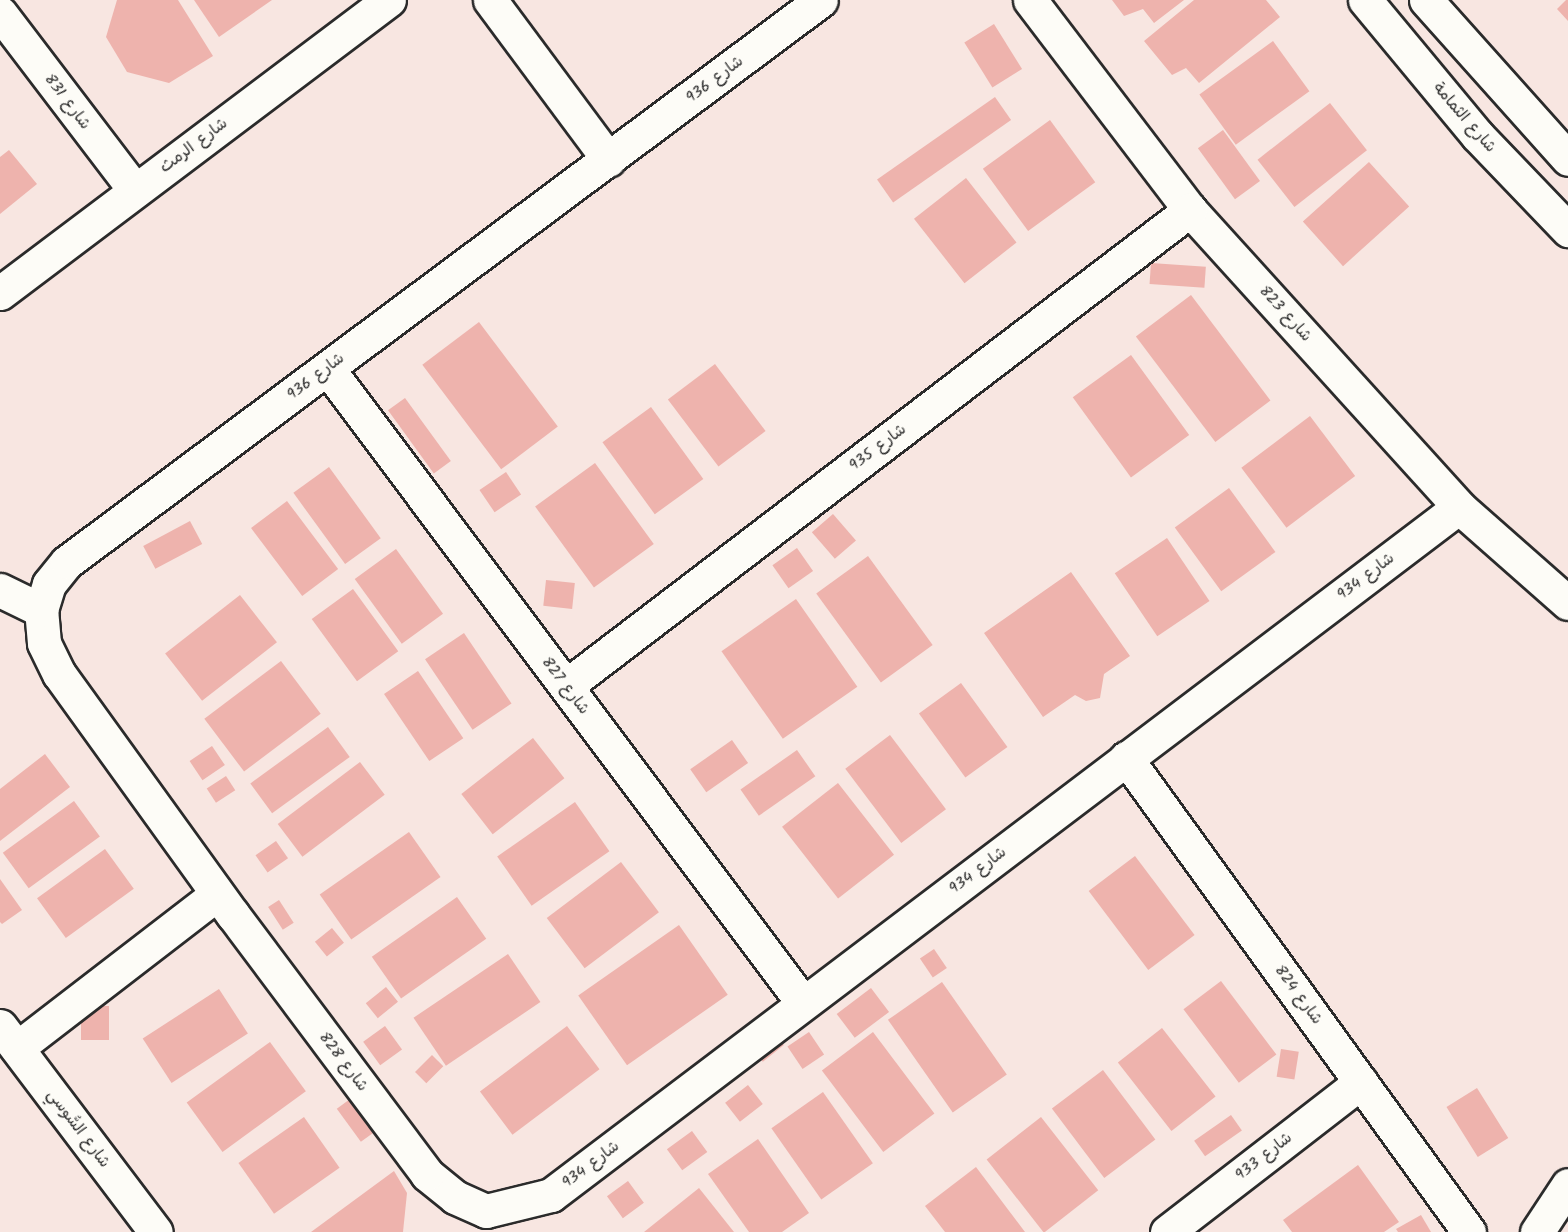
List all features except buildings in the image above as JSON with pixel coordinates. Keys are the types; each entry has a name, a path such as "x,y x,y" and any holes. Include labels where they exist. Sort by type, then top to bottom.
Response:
{"street":[{"name":"شارع الرمث","path":"0,293 389,0"},
{"path":"490,0 609,160"},
{"name":"شارع 936","path":"41,610 49,584 67,562 821,0"},
{"name":"شارع 823","path":"1030,0 1190,210 1459,507 1568,603"},
{"name":"شارع الثمامة","path":"1365,0 1477,135 1568,230"},
{"path":"1426,0 1568,159"},
{"name":"شارع 831","path":"0,13 135,190"},
{"name":"شارع 935","path":"566,686 1190,210"},
{"name":"شارع 827","path":"328,369 803,1003"},
{"name":"شارع 934","path":"477,1222 551,1195 1459,507"},
{"path":"0,590 41,610"},
{"name":"شارع 828","path":"41,610 44,643 58,674 217,894 427,1174 455,1197 477,1222"},
{"name":"شارع 824","path":"1126,758 1469,1232"},
{"path":"8,1037 217,894"},
{"name":"شارع السُّوسي","path":"8,1037 156,1232"},
{"name":"شارع 933","path":"1167,1232 1361,1082"},
{"path":"1537,1232 1568,1185"}]}
